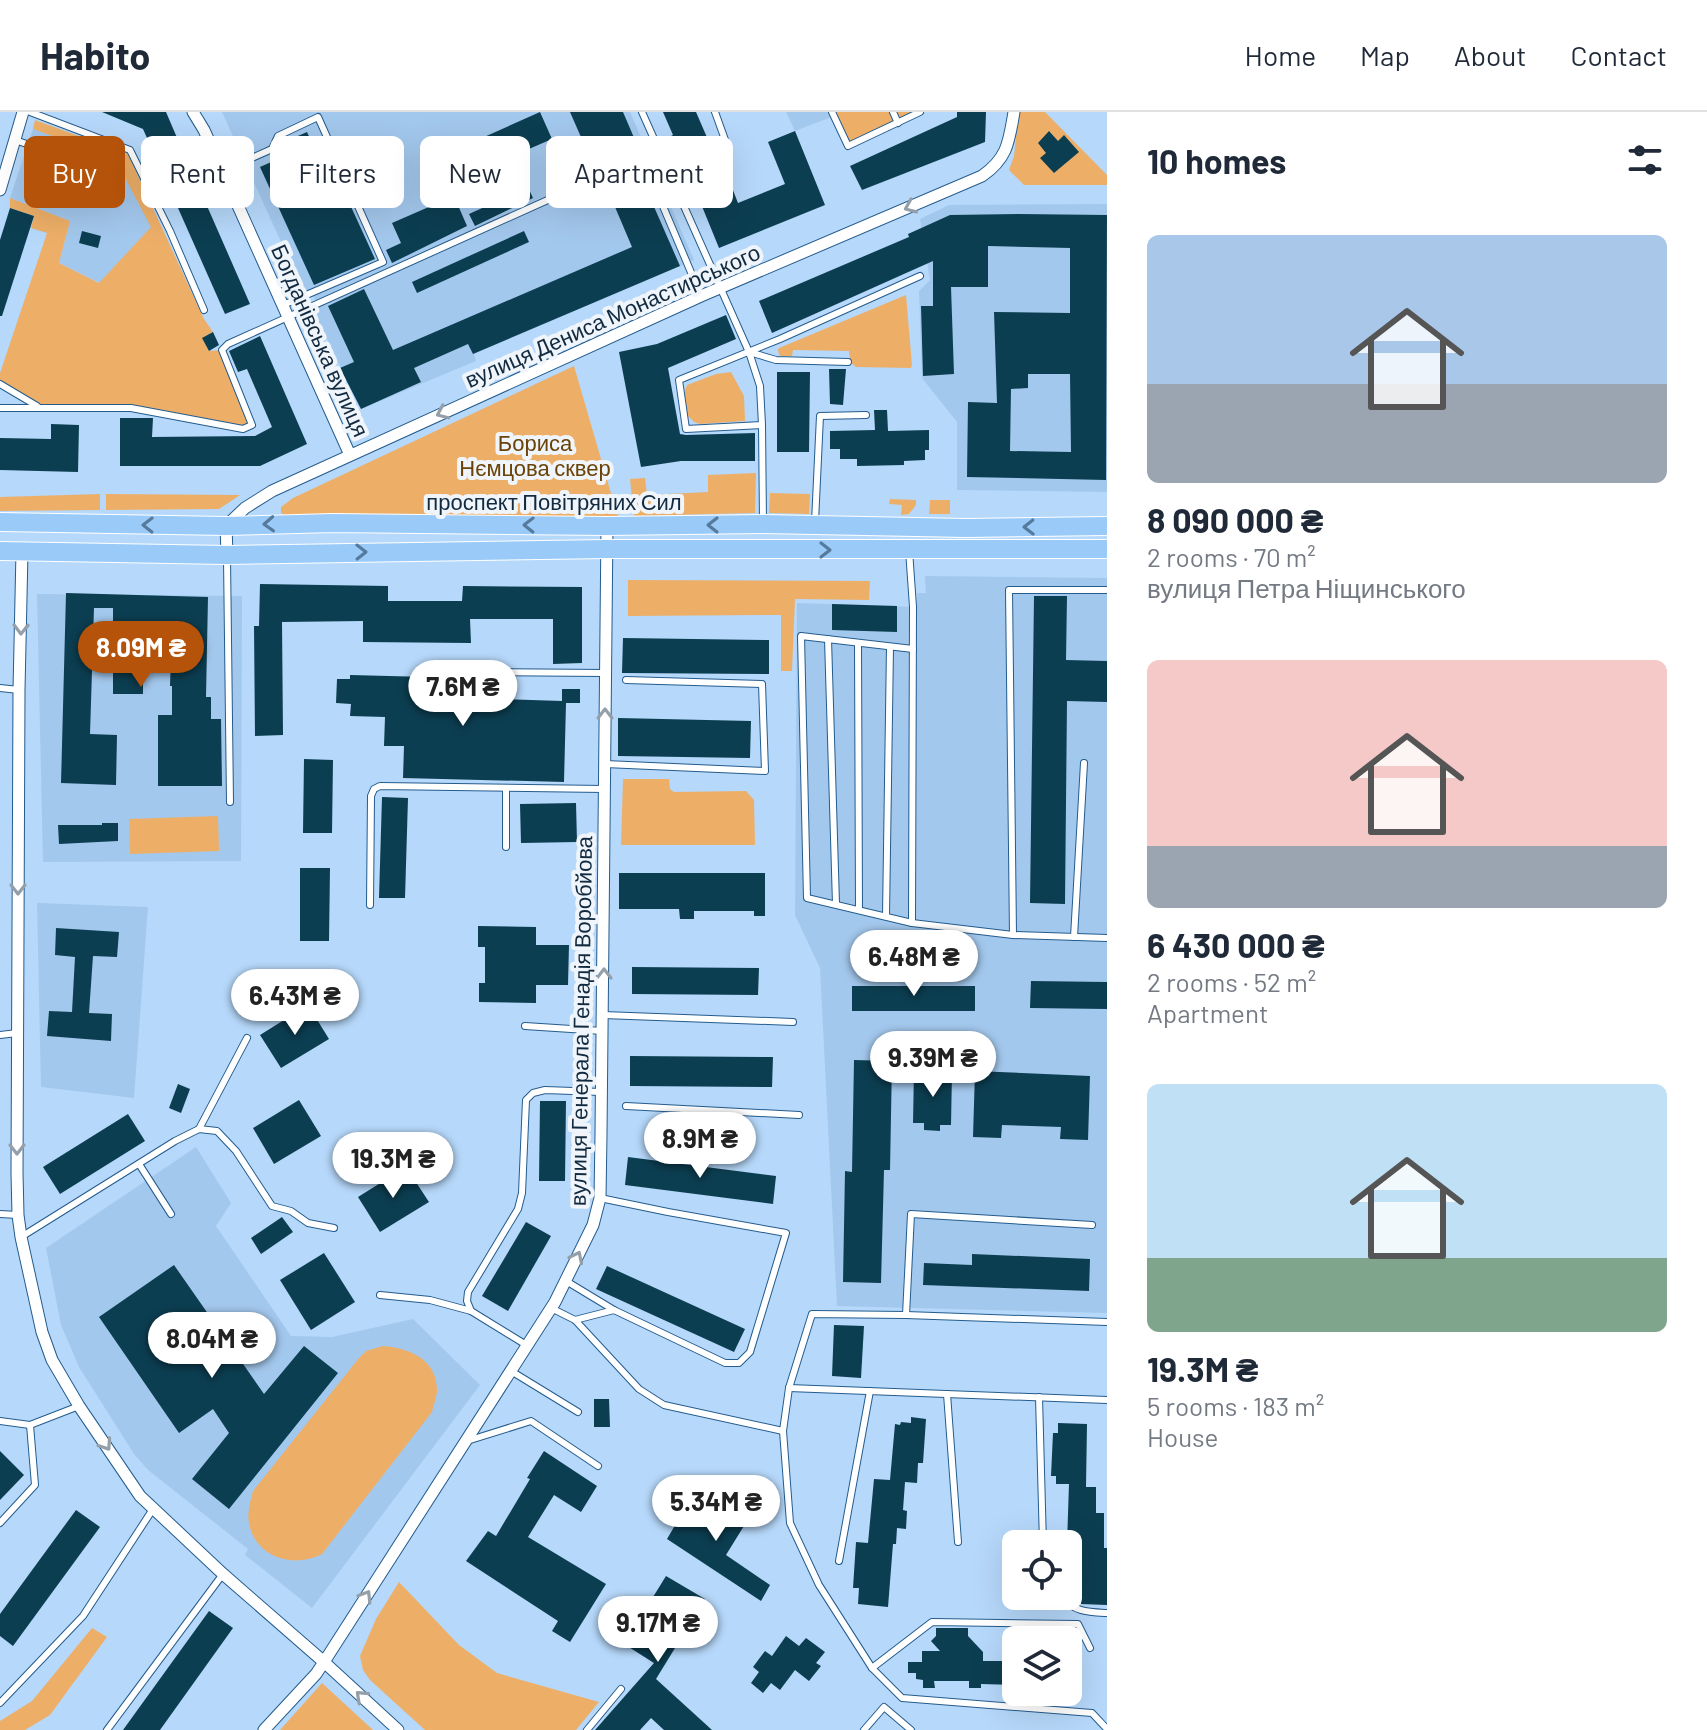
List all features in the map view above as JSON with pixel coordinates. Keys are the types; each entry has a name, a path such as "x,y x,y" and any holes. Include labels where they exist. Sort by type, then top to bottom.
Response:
{"main road":[{"name":"проспект Повітряних Сил","path":"0,522 226,526 302,523 763,524 966,528 1107,526"},
{"path":"0,551 227,555 607,549 1107,549"}],"street":[{"path":"0,190 23,112"},
{"name":"Богданівська вулиця","path":"193,112 207,136"},
{"name":"вулиця Дениса Монастирського","path":"226,526 245,508 272,491 701,296 982,176 994,168 1006,149 1014,112"},
{"name":"Богданівська вулиця","path":"240,208 350,455"},
{"path":"226,526 227,555"},
{"name":"вулиця Генерала Генадія Воробйова","path":"264,1730 324,1662 528,1346 566,1281 593,1225 600,1198 607,526"},
{"path":"22,551 18,1215 42,1332 52,1360 79,1406 140,1496 398,1730"}],"lane":[{"path":"30,112 130,150 204,310"},
{"path":"642,112 653,136"},
{"path":"715,112 724,136"},
{"path":"832,112 848,146 920,112"},
{"path":"893,112 898,123"},
{"path":"254,157 272,149 278,136 318,117 383,262 283,305"},
{"path":"15,140 24,143"},
{"path":"0,408 131,408 243,429 252,425 222,350 228,344 546,201"},
{"path":"664,208 701,296"},
{"path":"685,208 749,352 760,386 763,524"},
{"path":"762,425 686,429 679,380 920,276"},
{"path":"749,352 776,360 848,362"},
{"path":"0,384 40,408"},
{"path":"815,525 820,416 866,415"},
{"path":"909,550 913,607 912,923"},
{"path":"227,555 230,802"},
{"path":"1013,935 1009,590 1107,590"},
{"path":"913,649 801,636 807,898 912,923 1013,935 1107,938"},
{"path":"828,639 836,904"},
{"path":"858,643 859,910"},
{"path":"886,916 890,647"},
{"path":"488,672 605,673"},
{"path":"605,764 765,771 762,684 626,680"},
{"path":"0,688 19,690"},
{"path":"1074,937 1084,763"},
{"path":"370,905 371,796 374,789 380,786 605,789"},
{"path":"506,788 506,847"},
{"path":"603,1015 793,1022"},
{"path":"525,1026 602,1031"},
{"path":"0,1035 17,1033"},
{"path":"199,1129 247,1038"},
{"path":"471,1311 468,1292 518,1209 522,1193 526,1100 533,1093 545,1090 602,1092"},
{"path":"626,1106 799,1115"},
{"path":"21,1237 199,1129 217,1131 236,1151 272,1206 291,1211 308,1223 334,1228"},
{"path":"139,1164 171,1214"},
{"path":"566,1281 614,1310 725,1363 739,1363 750,1352 786,1233 600,1198"},
{"path":"0,1214 18,1215"},
{"path":"906,1315 911,1214 1092,1225"},
{"path":"380,1295 430,1300 471,1311 528,1346"},
{"path":"551,1308 575,1320 639,1389 664,1405 783,1431"},
{"path":"575,1320 614,1310"},
{"path":"1107,1322 812,1314 789,1388 783,1431 790,1523 819,1585 872,1668 902,1698 1092,1713 1107,1729"},
{"path":"511,1371 578,1412"},
{"path":"789,1388 1107,1400"},
{"path":"839,1561 870,1391"},
{"path":"947,1394 958,1542"},
{"path":"1039,1397 1043,1530"},
{"path":"0,1421 30,1425 79,1406"},
{"path":"464,1442 531,1421 598,1466"},
{"path":"0,1523 35,1485 30,1425"},
{"path":"0,1703 83,1616 153,1509"},
{"path":"107,1730 223,1574"},
{"path":"1077,1610 1107,1613"},
{"path":"872,1668 932,1622 1078,1624 1090,1648"},
{"path":"587,1730 621,1689"},
{"path":"864,1730 884,1707 911,1730"}],"shaded area":[{"path":"222,112 630,112 640,136 546,136 546,208 672,208 694,260 474,354 476,361 361,409 316,316 319,308 313,296 307,299 254,182 254,136 233,136"},
{"path":"786,112 832,112 834,116 795,131"},
{"path":"33,129 52,136 31,136"},
{"path":"24,156 24,203 10,198"},
{"path":"125,177 152,227 100,283 59,263 70,221 36,208 125,208"},
{"path":"1107,204 1107,492 957,490 957,422 922,378 919,291 930,280 920,219 949,205"},
{"path":"925,576 1107,578 1107,1313 837,1306 820,968 795,915 797,603 917,607 917,593 926,593"},
{"path":"37,594 242,596 241,861 43,862"},
{"path":"37,903 148,907 134,1098 41,1087"},
{"path":"196,1147 231,1203 216,1226 291,1336 332,1337 413,1319 480,1385 312,1608 245,1555 248,1549 148,1470 134,1454 79,1367 61,1325 46,1248"}],"green space":[{"path":"832,112 920,112 848,146"},
{"path":"1019,112 1045,112 1107,175 1107,185 1024,185 1009,170 1014,156"},
{"path":"35,120 79,136 52,136 33,129"},
{"path":"125,153 141,182 141,208 153,208 204,319 213,332 203,338 209,351 222,350 252,425 243,429 131,408 40,408 0,384 0,373 47,233 31,228 34,216 10,208 10,198 24,203 24,208 36,208 70,221 59,263 99,283 151,227 125,178"},
{"path":"906,295 911,368 856,367 850,362 849,351 793,350 792,356 779,355 779,348"},
{"name":"Бориса Нємцова сквер","path":"574,366 621,519 287,516 281,513 281,507 293,498"},
{"path":"731,372 744,396 745,421 694,422 687,415 683,396 687,385"},
{"path":"756,473 755,513 634,516 630,479 645,478 647,495 708,492 708,475"},
{"path":"770,493 810,494 809,514 769,513"},
{"path":"100,494 100,510 0,511 0,497"},
{"path":"106,494 240,495 219,509 106,510"},
{"path":"890,499 916,500 916,505 909,514 901,515 902,505 889,504"},
{"path":"930,500 950,500 950,514 929,514"},
{"path":"628,580 870,581 869,600 795,599 792,671 781,671 781,615 628,616"},
{"path":"623,779 669,779 670,789 674,792 746,791 754,800 755,845 621,845"},
{"path":"218,816 219,851 130,854 129,819"},
{"path":"383,1346 412,1353 433,1372 437,1392 432,1412 322,1554 290,1560 270,1554 261,1547 250,1528 248,1514 253,1491 359,1358 366,1351"},
{"path":"399,1582 459,1645 497,1673 599,1702 576,1730 425,1730 370,1680 363,1670 360,1656 376,1619"},
{"path":"92,1628 107,1637 50,1715 25,1730 0,1730 0,1721 32,1701"},
{"path":"322,1683 373,1730 280,1730"}],"building":[{"path":"102,112 166,112 176,136 146,136 143,129"},
{"path":"540,112 551,136 546,136 546,142 530,149 530,136 486,136"},
{"path":"570,112 623,112 633,136 580,136"},
{"path":"663,112 696,112 706,136 671,136"},
{"path":"957,112 986,112 985,142 862,190 850,166 957,117"},
{"path":"795,131 825,205 719,248 703,208 733,208 733,190 738,203 785,184 768,142"},
{"path":"1049,131 1058,141 1064,135 1079,152 1054,173 1040,158 1046,153 1038,143"},
{"path":"270,163 270,189 260,167"},
{"path":"10,208 34,216 0,316 0,240"},
{"path":"178,208 208,208 250,304 225,314"},
{"path":"279,208 352,208 375,259 314,285"},
{"path":"426,208 459,208 467,226 392,263 386,250 401,243 392,223"},
{"path":"482,208 512,208 475,226 469,214"},
{"path":"615,208 655,208 680,266 473,354 468,344 414,368 421,382 361,409 340,368 354,362 328,306 364,289 393,350 632,247"},
{"path":"950,215 1107,215 1106,480 967,477 968,402 997,403 994,312 1070,313 1070,248 988,246 988,287 951,287 954,374 923,376 921,306 933,306 933,261 772,333 759,301 909,237 908,234","holes":["1028,374 1070,374 1071,452 1010,451 1011,389 1028,388"]},
{"path":"82,231 101,236 98,248 79,243"},
{"path":"524,231 529,242 417,293 412,282"},
{"path":"726,315 736,339 668,368 680,434 755,433 755,461 681,461 641,467 619,352 657,344"},
{"path":"213,332 219,345 209,351 202,338"},
{"path":"260,336 307,444 260,466 120,466 120,418 153,418 152,437 255,436 272,427 247,369 238,372 229,351"},
{"path":"829,369 846,369 843,405 830,404"},
{"path":"777,372 810,372 809,452 777,452"},
{"path":"874,410 887,410 888,431 929,430 929,450 925,450 925,460 904,461 904,465 857,466 857,459 840,459 840,449 830,449 830,431 875,430"},
{"path":"51,424 79,425 78,472 0,470 0,438 51,439"},
{"path":"260,584 388,586 388,601 462,601 463,586 582,587 582,663 553,664 553,619 470,619 471,643 363,642 363,621 282,622 283,735 255,736 254,626 259,626"},
{"path":"66,593 208,597 206,697 211,697 211,719 221,719 222,786 158,786 158,715 172,715 172,628 143,627 143,694 113,694 113,608 94,608 90,734 117,735 116,785 61,783"},
{"path":"1034,596 1067,596 1066,660 1107,661 1107,702 1067,701 1065,904 1030,903"},
{"path":"832,604 897,606 897,632 832,630"},
{"path":"623,638 769,640 769,674 622,673"},
{"path":"350,675 467,678 466,698 562,701 562,689 580,689 580,703 566,703 564,782 403,778 404,746 384,746 385,717 350,716 351,704 336,703 337,679 350,679"},
{"path":"618,718 751,721 750,758 618,756"},
{"path":"304,759 333,760 332,833 303,833"},
{"path":"382,797 408,798 405,898 379,898"},
{"path":"576,803 577,842 521,843 520,804"},
{"path":"118,823 118,841 59,844 58,825"},
{"path":"300,868 330,868 329,941 300,941"},
{"path":"619,873 765,873 765,916 754,916 754,911 694,911 694,919 680,919 679,909 619,909"},
{"path":"478,926 536,927 536,945 569,945 568,985 536,985 536,1003 479,1002 479,983 485,983 485,947 478,947"},
{"path":"56,928 119,932 117,957 93,956 89,1013 112,1014 111,1041 47,1036 49,1011 72,1012 75,957 55,955"},
{"path":"632,967 759,968 758,995 632,994"},
{"path":"1031,981 1107,982 1107,1009 1030,1008"},
{"path":"852,986 975,986 975,1011 852,1011"},
{"path":"308,1005 329,1039 281,1068 260,1035"},
{"path":"630,1056 773,1057 772,1087 630,1086"},
{"path":"854,1060 892,1061 890,1170 884,1170 881,1283 843,1282 845,1171 852,1172"},
{"path":"914,1070 952,1072 951,1125 940,1125 940,1131 924,1130 924,1123 913,1123"},
{"path":"975,1071 1090,1076 1088,1140 1060,1139 1061,1127 1002,1125 1001,1138 973,1137"},
{"path":"178,1084 190,1089 181,1113 169,1108"},
{"path":"299,1100 321,1136 274,1164 253,1128"},
{"path":"540,1101 566,1101 565,1181 539,1181"},
{"path":"128,1114 145,1141 60,1194 43,1167"},
{"path":"628,1157 776,1176 773,1204 625,1185"},
{"path":"406,1167 429,1202 380,1232 358,1197"},
{"path":"282,1217 293,1232 261,1254 251,1238"},
{"path":"526,1222 551,1236 508,1311 482,1296"},
{"path":"324,1253 355,1302 311,1330 280,1280"},
{"path":"972,1254 1090,1259 1089,1291 923,1285 924,1263 972,1265"},
{"path":"174,1265 264,1394 304,1346 338,1373 229,1509 192,1479 229,1433 213,1409 179,1433 99,1317"},
{"path":"607,1266 745,1329 734,1352 596,1289"},
{"path":"834,1325 864,1326 861,1378 832,1376"},
{"path":"594,1399 609,1399 610,1427 594,1427"},
{"path":"911,1417 926,1419 923,1463 918,1463 917,1483 905,1482 903,1510 907,1511 906,1529 897,1528 896,1544 893,1544 888,1607 858,1604 859,1588 853,1588 856,1542 868,1543 874,1479 890,1480 895,1424 911,1423"},
{"path":"1058,1423 1087,1424 1086,1487 1096,1487 1096,1513 1104,1513 1107,1605 1082,1604 1082,1530 1067,1530 1069,1484 1056,1484 1056,1476 1051,1476 1053,1433 1058,1433"},
{"path":"0,1451 24,1475 0,1500"},
{"path":"544,1451 597,1486 581,1512 554,1495 528,1537 606,1584 570,1642 552,1631 558,1621 466,1561 488,1531 496,1536"},
{"path":"702,1493 747,1521 726,1555 770,1585 761,1601 667,1539 677,1522 682,1525"},
{"path":"76,1510 100,1527 13,1646 0,1636 0,1614"},
{"path":"666,1576 705,1599 656,1679 712,1730 664,1730 651,1718 640,1730 595,1730 654,1663 624,1644"},
{"path":"209,1611 233,1628 160,1730 123,1730"},
{"path":"936,1628 968,1628 968,1636 983,1652 983,1661 1002,1661 1002,1685 981,1684 981,1688 969,1688 969,1681 934,1681 935,1688 923,1688 923,1680 916,1679 916,1673 908,1673 908,1662 922,1662 922,1651 940,1651 931,1641 936,1636"},
{"path":"786,1636 799,1646 806,1638 825,1652 816,1663 821,1666 809,1681 795,1670 780,1690 771,1683 763,1693 751,1683 759,1672 753,1667 765,1651 772,1656"}]}
